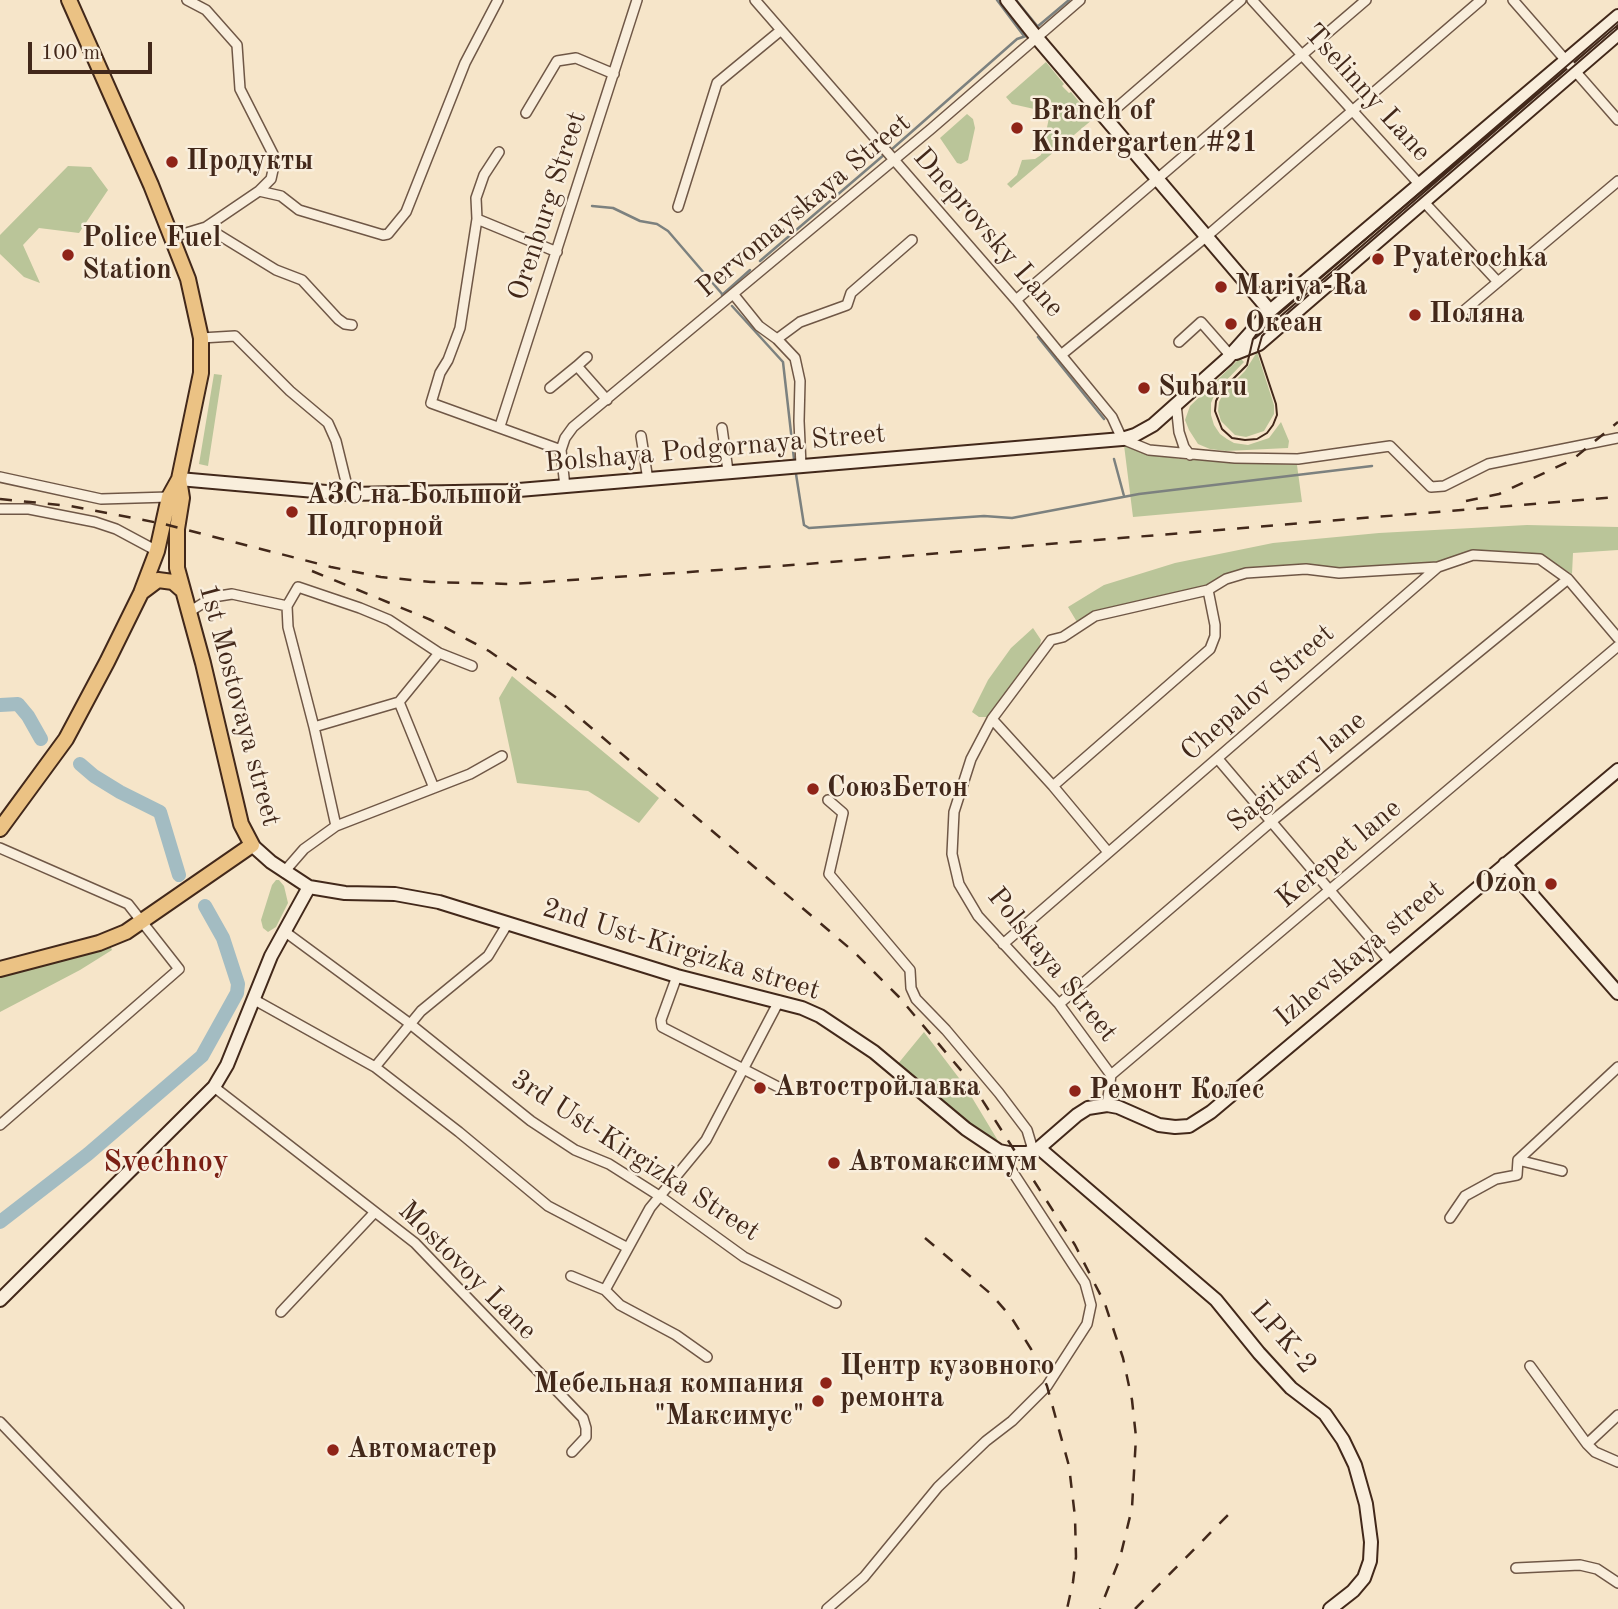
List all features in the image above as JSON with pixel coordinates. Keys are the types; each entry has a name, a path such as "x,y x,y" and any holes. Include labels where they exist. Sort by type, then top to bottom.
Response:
{"main road":[{"path":"0,829 66,739 141,593 157,551 169,497 179,479 201,373 201,338 194,298 173,237 69,0"},
{"path":"1007,0 1270,311"},
{"name":"Bolshaya Podgornaya Street","path":"179,479 349,494 507,491 1122,439 1135,435 1153,425 1228,357 1270,311 1618,16"},
{"name":"Bolshaya Podgornaya Street","path":"1228,357 1259,344 1618,34"},
{"path":"1252,330 1252,338 1259,344"},
{"name":"1st Mostovaya street","path":"179,479 183,498 176,550 181,589 241,824 252,845 264,857 309,887"},
{"path":"141,593 158,580 173,582 181,589"},
{"name":"Izhevskaya street","path":"1113,1106 1160,1125 1175,1128 1189,1126 1211,1112 1618,770"},
{"path":"0,969 99,943 126,932 252,845"},
{"path":"1505,864 1618,993"},
{"path":"0,1300 214,1087 227,1065 284,931 309,887"},
{"name":"2nd Ust-Kirgizka street","path":"309,887 345,893 417,897 677,976 779,1001 820,1016 874,1052 966,1129 999,1151"},
{"path":"999,1151 1018,1153 1036,1149 1088,1108 1113,1106"},
{"name":"LPK-2","path":"1036,1149 1216,1300 1292,1388 1325,1414 1343,1440 1355,1465 1366,1504 1371,1542 1370,1561 1364,1578 1353,1591 1330,1609"}],"street":[{"path":"173,237 205,227 259,191 271,179 275,161 240,89 237,45 206,10 187,0"},
{"path":"259,191 281,196 299,210 383,235 393,230 406,212 465,63 498,0"},
{"name":"Orenburg Street","path":"500,426 637,0"},
{"name":"Dneprovsky Lane","path":"755,0 1016,300 1112,417 1122,439"},
{"name":"Pervomayskaya Street","path":"562,450 569,432 931,130 1080,0"},
{"path":"1105,118 1241,0"},
{"name":"Tselinny Lane","path":"1252,0 1420,185"},
{"path":"1016,300 1366,0"},
{"path":"1061,355 1207,236 1481,0"},
{"path":"1513,0 1618,120"},
{"path":"678,207 717,83 780,31"},
{"path":"526,113 557,61 576,58 614,75"},
{"path":"499,152 484,175 477,198 477,219 460,328 440,373 431,403 562,450 565,487"},
{"path":"1460,314 1618,181"},
{"name":"Tselinny Lane","path":"1424,202 1498,282"},
{"path":"477,219 557,252"},
{"path":"205,227 276,270 302,280 342,322 352,325"},
{"path":"777,340 800,322 847,306 850,293 912,240"},
{"path":"734,295 759,326 795,358 800,381 801,466"},
{"path":"1179,342 1201,322 1228,357"},
{"path":"201,338 236,336 290,391 328,423 336,441 349,494"},
{"path":"550,388 587,357"},
{"path":"577,366 607,400"},
{"path":"1176,404 1179,432 1184,447 1191,456"},
{"path":"722,428 728,471"},
{"path":"641,436 648,480"},
{"path":"1122,439 1149,450 1191,456 1298,459 1390,446 1431,487 1444,486 1488,464 1618,438"},
{"path":"0,477 101,499 169,497"},
{"path":"0,509 29,509 95,522 116,529 157,551"},
{"name":"Chepalov Street","path":"1003,944 1438,567 1473,555 1540,559 1568,579 1618,638"},
{"name":"Polskaya Street","path":"1111,1075 1059,1004 978,916 959,884 952,855 954,812 971,760 992,719 1051,640 1063,637 1096,616 1208,590 1226,579 1246,573 1306,569 1339,573 1438,567"},
{"name":"Sagittary lane","path":"1059,1004 1272,821 1568,579"},
{"path":"336,826 288,627 287,606 298,587 389,620 439,653 472,666"},
{"path":"1053,786 1210,649 1215,636 1215,625 1208,590"},
{"path":"188,612 213,597 232,594 287,606"},
{"name":"Kerepet lane","path":"1111,1075 1618,646"},
{"path":"314,727 399,702 439,653"},
{"path":"399,702 434,788"},
{"path":"992,719 1108,852"},
{"path":"284,872 304,849 336,826 470,774 502,756"},
{"path":"1218,759 1389,960"},
{"path":"828,800 843,813 829,874 910,970 911,988 916,999 946,1030 1007,1103 1027,1130 1036,1149"},
{"path":"0,848 128,904 179,969 0,1125"},
{"path":"375,1067 409,1023 435,997 488,956 508,923"},
{"name":"3rd Ust-Kirgizka Street","path":"284,931 409,1023 531,1121 575,1150 609,1164 661,1197 744,1257 836,1303"},
{"path":"677,976 661,1020 662,1027 786,1091"},
{"path":"253,999 375,1067 548,1206 628,1248"},
{"path":"606,1290 650,1208 706,1140 779,1001"},
{"path":"1450,1218 1465,1196 1496,1179 1517,1175 1518,1160 1618,1067"},
{"path":"1111,1075 1113,1106"},
{"name":"Mostovoy Lane","path":"214,1087 415,1243 583,1418 586,1437 572,1452"},
{"path":"827,1609 864,1577 938,1487 986,1441 1012,1421 1046,1386 1087,1324 1091,1305 1085,1283 999,1151"},
{"path":"1518,1160 1562,1171"},
{"path":"281,1312 374,1212"},
{"path":"571,1276 606,1290 620,1305 676,1335 707,1357"},
{"path":"1530,1366 1587,1444 1618,1462"},
{"path":"1587,1444 1618,1415"},
{"path":"0,1422 179,1609"},
{"path":"1516,1568 1580,1565 1597,1569 1618,1583"}],"green space":[{"path":"1046,62 1064,84 1062,86 1071,92 1093,119 1011,188 1007,184 1017,175 1022,160 1035,159 1041,155 1049,118 1043,111 1012,104 1006,97"},
{"path":"967,114 973,119 975,128 968,160 961,164 957,163 940,138"},
{"path":"68,166 91,167 108,190 79,233 39,228 23,245 40,283 24,277 0,254 0,235"},
{"path":"1257,352 1274,405 1274,414 1264,431 1246,437 1235,435 1221,421 1219,402"},
{"path":"1240,358 1244,362 1216,391 1211,403 1214,425 1227,439 1248,445 1269,438 1281,422 1289,441 1288,448 1226,451 1210,449 1198,444 1189,430 1185,420 1190,406"},
{"path":"214,374 222,375 208,466 199,464"},
{"path":"1124,445 1147,454 1180,459 1297,465 1302,502 1133,517"},
{"path":"1527,525 1618,527 1618,550 1573,553 1572,574 1542,555 1472,550 1437,562 1340,568 1246,568 1206,585 1094,613 1077,622 1068,607 1104,585 1175,563 1273,543 1379,533"},
{"path":"1033,628 1041,640 1039,649 988,717 979,717 972,712 988,680 1011,648"},
{"path":"512,676 659,798 639,823 588,791 517,783 499,698"},
{"path":"276,880 284,886 288,903 276,927 268,932 263,928 261,920"},
{"path":"109,943 112,950 0,1012 0,973"},
{"path":"924,1032 965,1086 1000,1144 970,1126 897,1065"}],"waterway":[{"path":"997,0 1024,36"},
{"path":"1016,0 1038,27"},
{"path":"1037,27 1069,0"},
{"path":"891,150 1017,39 1026,36"},
{"path":"760,261 885,154"},
{"path":"592,206 613,208 640,221 657,224 668,231 723,295"},
{"path":"722,295 750,270"},
{"path":"732,306 783,362 794,459"},
{"path":"1038,337 1104,419"},
{"path":"1114,459 1124,496"},
{"path":"796,474 804,525 809,528 984,516 1012,518 1139,494 1372,466"},
{"path":"0,705 18,704 41,739"},
{"path":"80,764 120,792 160,812 179,875"},
{"path":"0,1222 88,1154 202,1056 237,993 238,984 223,938 205,906"}],"tram line":[{"path":"1618,22 1258,332 1253,339 1247,365 1221,391 1216,401 1215,411 1222,429 1232,438 1245,440 1257,439 1273,425 1277,415 1276,404 1258,350 1262,336 1618,28"}],"railway":[{"path":"1466,501 1499,494 1572,460 1618,422"},
{"path":"0,499 70,506 164,524 331,567 381,577 431,582 512,584 807,564 1618,497"},
{"path":"312,571 431,620 489,651 554,696 854,952 899,997 970,1081 1075,1245 1105,1304 1123,1358 1136,1437 1132,1508 1120,1558 1100,1609"},
{"path":"925,1238 991,1294 1011,1317 1031,1349 1047,1386 1069,1466 1075,1517 1076,1557 1067,1609"},
{"path":"1135,1609 1232,1511"}],"place":[{"name":"Branch of Kindergarten #21","path":"1017,128"},
{"name":"Продукты","path":"172,162"},
{"name":"Police Fuel Station","path":"68,255"},
{"name":"Pyaterochka","path":"1378,259"},
{"name":"Mariya-Ra","path":"1221,287"},
{"name":"Поляна","path":"1415,315"},
{"name":"Океан","path":"1231,324"},
{"name":"Subaru","path":"1144,388"},
{"name":"АЗС на Большой Подгорной","path":"292,512"},
{"name":"СоюзБетон","path":"813,789"},
{"name":"Ozon","path":"1551,884"},
{"name":"Автостройлавка","path":"760,1088"},
{"name":"Ремонт Колес","path":"1075,1091"},
{"name":"Автомаксимум","path":"834,1163"},
{"name":"Центр кузовного ремонта","path":"826,1383"},
{"name":"Мебельная компания \"Максимус\"","path":"818,1401"},
{"name":"Автомастер","path":"333,1450"}],"district":[{"name":"Svechnoy","path":"166,1163"}]}
